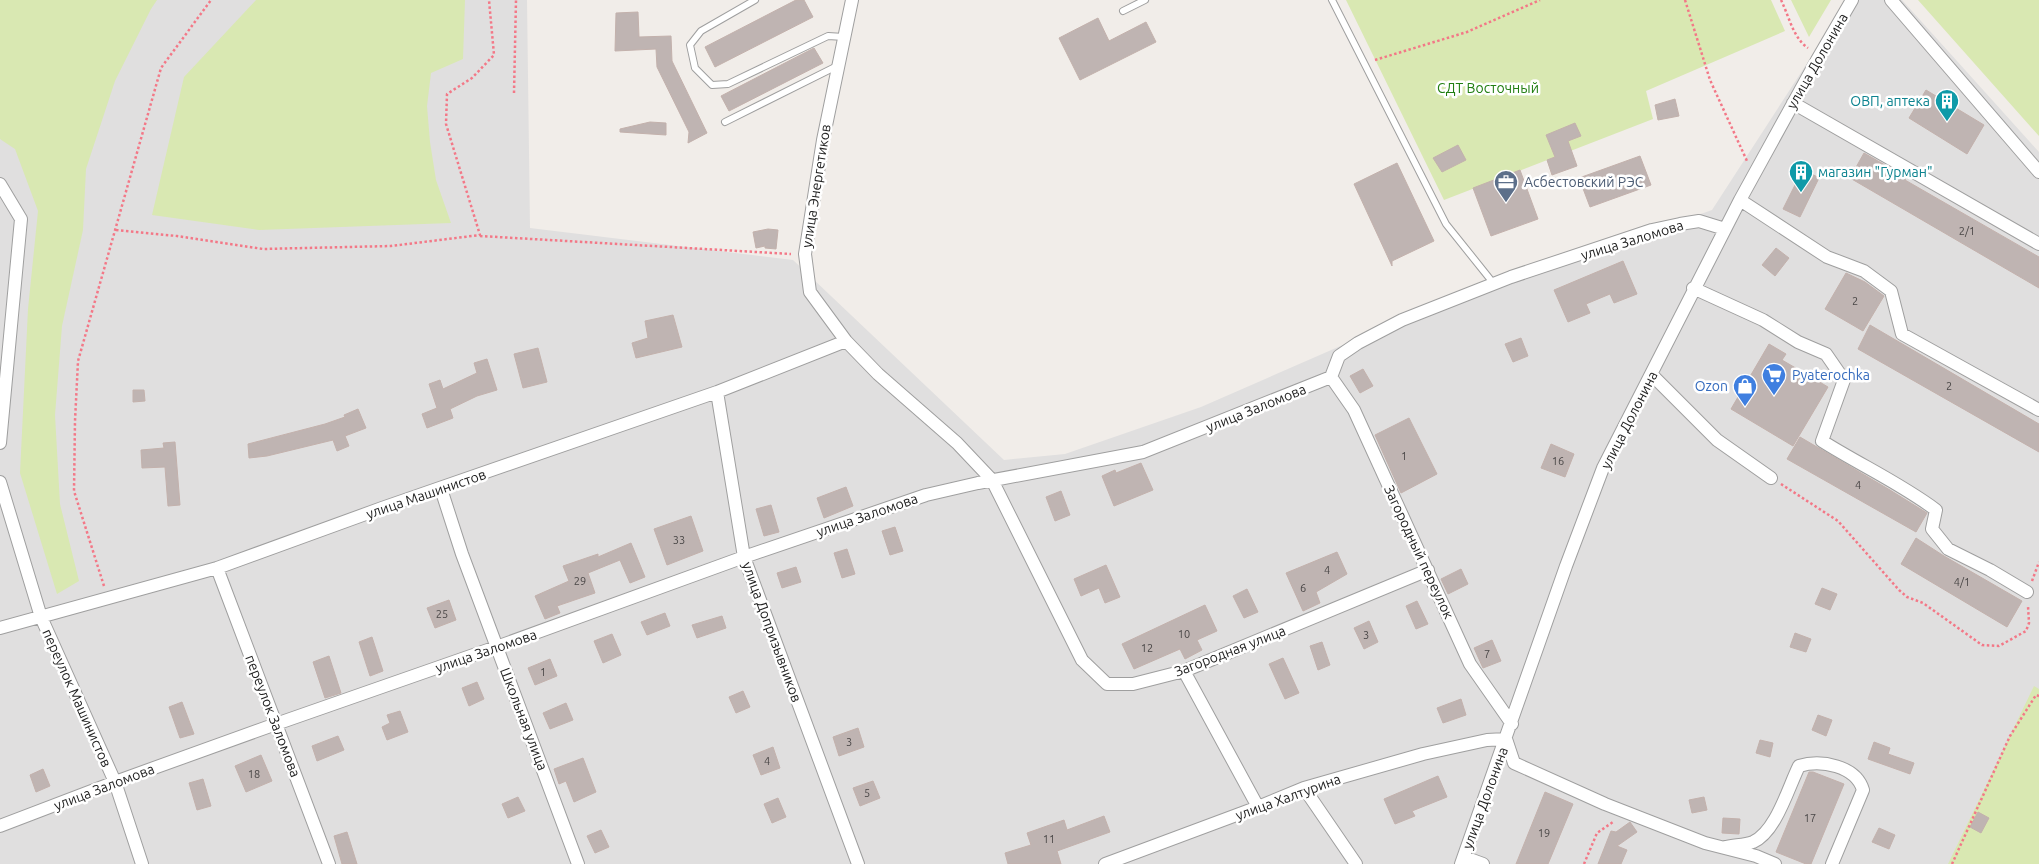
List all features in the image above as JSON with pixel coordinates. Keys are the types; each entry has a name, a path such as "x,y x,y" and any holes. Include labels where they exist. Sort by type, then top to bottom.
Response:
{"street":[{"name":"улица Энергетиков","path":"852,0 823,140 805,254 810,292 846,342 878,374 957,443 992,480"},
{"name":"улица Долонина","path":"1463,861 1566,566 1604,468 1652,376 1693,288 1793,103 1852,0"},
{"path":"1891,0 2039,172"},
{"path":"1793,103 2039,244"},
{"path":"0,184 21,219 0,443"},
{"path":"1740,200 1827,257 1864,271 1891,291 1902,334 2039,410"},
{"name":"улица Заломова","path":"0,826 276,724 926,494 1143,452 1225,421 1331,377 1339,356 1358,343 1402,320 1494,284 1652,230 1700,221 1725,229"},
{"path":"1693,288 1740,308 1798,342 1826,354 1844,380 1822,440 1853,460 1910,490 1936,510 1932,529 1948,549 2028,592"},
{"name":"улица Машинистов","path":"0,628 218,568 717,392 846,342"},
{"path":"1652,376 1717,440 1771,478"},
{"name":"Загородный переулок","path":"1331,377 1354,410 1470,664 1512,724"},
{"name":"улица Допризывников","path":"717,392 744,557 858,864"},
{"name":"Загородная улица","path":"992,480 1082,660 1107,684 1133,684 1184,672 1428,570"},
{"name":"переулок Машинистов","path":"0,482 41,616 115,782 142,864"},
{"name":"Школьная улица","path":"441,489 462,554 578,864"},
{"name":"переулок Заломова","path":"218,568 329,864"},
{"path":"1184,672 1258,807"},
{"path":"1506,739 1514,763 1633,815 1706,843 1756,856 1775,864"},
{"name":"улица Халтурина","path":"1105,864 1304,788 1423,754 1487,740 1506,739"},
{"path":"1724,848 1754,842 1766,831 1776,817 1799,766 1812,762 1828,764 1851,772 1860,781 1863,790 1832,864"},
{"path":"1304,788 1356,864"},
{"path":"1463,861 1483,864"}],"lane":[{"path":"755,0 701,31 690,45 695,68 712,85 728,84 828,36 844,37"},
{"path":"1122,11 1145,0"},
{"path":"1332,0 1446,224 1494,284"},
{"path":"725,122 838,66"}],"path":[{"path":"108,599 74,491 78,361 162,68 211,0"},
{"path":"480,236 446,124 447,94 472,78 494,55 489,0"},
{"path":"514,93 516,0"},
{"path":"1371,52 1375,61 1466,32 1540,0"},
{"path":"1685,0 1710,80 1754,176"},
{"path":"1781,0 1795,34 1802,44 1819,55 1817,60"},
{"path":"116,230 177,236 263,249 391,246 480,236 805,254"},
{"path":"1771,478 1838,521 1907,597 1923,603 1982,645 1999,646 2026,631 2028,623"},
{"path":"1952,864 2010,736 2036,695 2039,696"},
{"path":"1584,864 1597,833 1621,818 1633,815"}],"shaded area":[{"path":"0,0 527,0 530,228 793,260 1004,460 1065,454 1201,407 1384,327 1712,210 1848,0 1902,0 2039,152 2039,726 1971,864 0,864"}],"green space":[{"path":"0,0 157,0 115,81 86,169 83,230 62,326 55,415 60,504 79,581 57,594 20,473 28,309 38,211 15,149 0,139"},
{"path":"256,0 465,0 463,59 431,73 427,106 436,180 451,223 259,230 152,215 184,77"},
{"name":"СДТ Восточный","path":"1346,0 1771,0 1785,31 1646,91 1653,119 1444,200"},
{"path":"1791,0 1831,0 1809,37"},
{"path":"1918,0 2039,0 2039,136"},
{"path":"2034,686 2039,689 2039,864 1948,864"}],"building":[{"path":"796,0 804,0 813,17 715,67 705,47"},
{"path":"638,12 639,37 671,36 672,61 707,133 688,143 689,132 657,67 656,49 615,51 616,13"},
{"path":"1098,18 1109,41 1146,22 1156,42 1080,80 1059,38"},
{"path":"814,48 823,63 729,111 721,96"},
{"name":"ОВП, аптека","path":"1926,90 1984,125 1967,154 1909,118"},
{"path":"1675,99 1679,116 1658,120 1655,105"},
{"path":"650,122 666,123 666,135 620,132 620,129"},
{"path":"1575,123 1581,136 1568,141 1577,166 1552,175 1547,160 1555,157 1546,135"},
{"path":"1458,145 1466,160 1442,172 1433,158"},
{"path":"1864,153 1906,177 1905,180 2039,257 2039,288 1850,178"},
{"path":"1640,156 1651,185 1590,207 1579,178"},
{"path":"1397,163 1434,241 1392,261 1392,266 1354,184"},
{"name":"магазин \"Гурман\"","path":"1803,169 1819,178 1800,217 1783,209"},
{"name":"Асбестовский РЭС","path":"1520,170 1538,219 1491,236 1473,188"},
{"path":"768,229 778,230 776,249 765,248 765,246 756,248 753,232"},
{"path":"1776,248 1789,258 1775,276 1762,265"},
{"path":"1623,261 1637,294 1614,303 1610,294 1586,304 1590,313 1568,322 1554,290"},
{"path":"1846,273 1865,282 1884,296 1863,331 1825,309"},
{"path":"673,315 682,347 636,358 632,343 648,338 645,321"},
{"path":"1870,325 2039,424 2039,452 1858,349"},
{"path":"1521,338 1528,356 1513,362 1505,344"},
{"path":"1769,344 1786,354 1782,360 1828,387 1793,446 1731,409"},
{"path":"538,348 547,382 523,388 514,354"},
{"path":"487,359 497,390 477,396 450,409 453,418 427,428 422,414 437,408 429,384 440,380 443,389 477,373 474,363"},
{"path":"1363,369 1373,386 1360,393 1350,376"},
{"path":"133,390 144,390 145,401 133,402"},
{"path":"358,409 366,428 345,436 349,446 337,451 333,440 267,456 249,458 248,444 325,424 345,417 344,415"},
{"path":"1409,418 1437,474 1401,493 1375,435"},
{"path":"1800,437 1927,513 1916,532 1787,459"},
{"path":"175,442 180,505 168,506 165,467 142,468 141,450 164,448 163,443"},
{"path":"1551,444 1574,454 1565,477 1541,468"},
{"path":"1141,463 1153,490 1114,506 1102,476 1115,470 1116,473"},
{"path":"846,487 853,506 824,518 817,498"},
{"path":"1061,491 1070,515 1055,521 1046,497"},
{"path":"771,505 779,532 764,536 756,509"},
{"path":"691,516 703,551 667,565 654,529"},
{"path":"895,527 903,551 890,555 882,531"},
{"path":"1916,538 2022,601 2007,627 1901,564"},
{"path":"631,543 645,577 630,583 620,560 588,573 595,593 557,606 560,613 545,619 535,596 569,581 563,566 598,554 598,557"},
{"path":"847,549 855,574 842,578 834,553"},
{"path":"1337,552 1347,574 1316,592 1320,603 1303,611 1286,573"},
{"path":"1106,565 1120,597 1105,603 1099,588 1081,596 1074,579"},
{"path":"796,567 801,582 782,588 777,573"},
{"path":"1461,569 1468,584 1448,594 1441,579"},
{"path":"1822,588 1837,594 1830,610 1815,604"},
{"path":"1247,589 1258,612 1244,618 1233,596"},
{"path":"449,600 456,620 435,628 427,608"},
{"path":"1417,601 1428,624 1416,629 1406,606"},
{"path":"1205,605 1217,631 1197,640 1202,650 1185,659 1180,649 1134,669 1122,644"},
{"path":"665,613 670,626 647,635 641,622"},
{"path":"722,616 726,628 697,638 692,625"},
{"path":"1369,621 1378,642 1364,649 1354,628"},
{"path":"1795,633 1811,639 1806,652 1790,647"},
{"path":"612,634 621,655 603,663 594,641"},
{"path":"372,637 383,671 370,676 359,642"},
{"path":"1492,640 1501,661 1483,668 1474,648"},
{"path":"1322,642 1330,665 1318,670 1310,646"},
{"path":"329,656 341,693 325,698 313,662"},
{"path":"1283,658 1299,693 1285,699 1269,664"},
{"path":"550,659 557,676 535,685 528,668"},
{"path":"477,682 484,699 469,706 462,688"},
{"path":"743,691 750,707 736,713 729,697"},
{"path":"1461,699 1466,715 1443,723 1437,708"},
{"path":"182,702 194,734 180,738 169,707"},
{"path":"566,703 573,720 550,729 543,713"},
{"path":"400,711 408,732 387,740 382,727 390,723 387,715"},
{"path":"1818,715 1832,720 1826,736 1812,730"},
{"path":"858,728 864,747 839,756 833,737"},
{"path":"338,736 344,750 317,761 312,746"},
{"path":"1760,740 1773,743 1770,757 1756,753"},
{"path":"1874,742 1890,748 1888,754 1914,763 1910,774 1868,759"},
{"path":"773,747 780,768 761,775 753,755"},
{"path":"261,755 272,781 246,792 235,766"},
{"path":"583,758 596,792 574,802 566,781 559,784 554,769"},
{"path":"43,769 50,786 36,792 30,775"},
{"path":"1809,772 1844,784 1811,864 1806,864 1776,852"},
{"path":"1438,776 1447,797 1412,811 1415,816 1395,824 1384,799"},
{"path":"203,779 211,806 197,810 189,783"},
{"path":"873,781 880,798 860,806 853,788"},
{"path":"1545,792 1573,804 1548,864 1516,864"},
{"path":"518,797 525,811 508,818 502,804"},
{"path":"1704,797 1707,810 1692,813 1689,800"},
{"path":"778,798 786,817 772,823 764,804"},
{"path":"1978,812 1989,818 1981,833 1970,827"},
{"path":"1104,816 1110,832 1057,851 1061,864 1008,864 1005,853 1031,845 1027,833 1064,820 1067,830"},
{"path":"1723,818 1740,819 1739,834 1722,833"},
{"path":"1630,822 1637,832 1617,846 1627,850 1621,864 1598,864 1611,831 1616,832"},
{"path":"1879,828 1895,835 1889,849 1872,842"},
{"path":"601,830 609,847 595,853 587,836"},
{"path":"347,832 357,864 342,864 334,836"}],"place":[{"name":"ОВП, аптека","path":"1947,122"},
{"name":"магазин \"Гурман\"","path":"1801,193"},
{"name":"Асбестовский РЭС","path":"1506,203"},
{"name":"Pyaterochka","path":"1774,396"},
{"name":"Ozon","path":"1745,407"}]}
